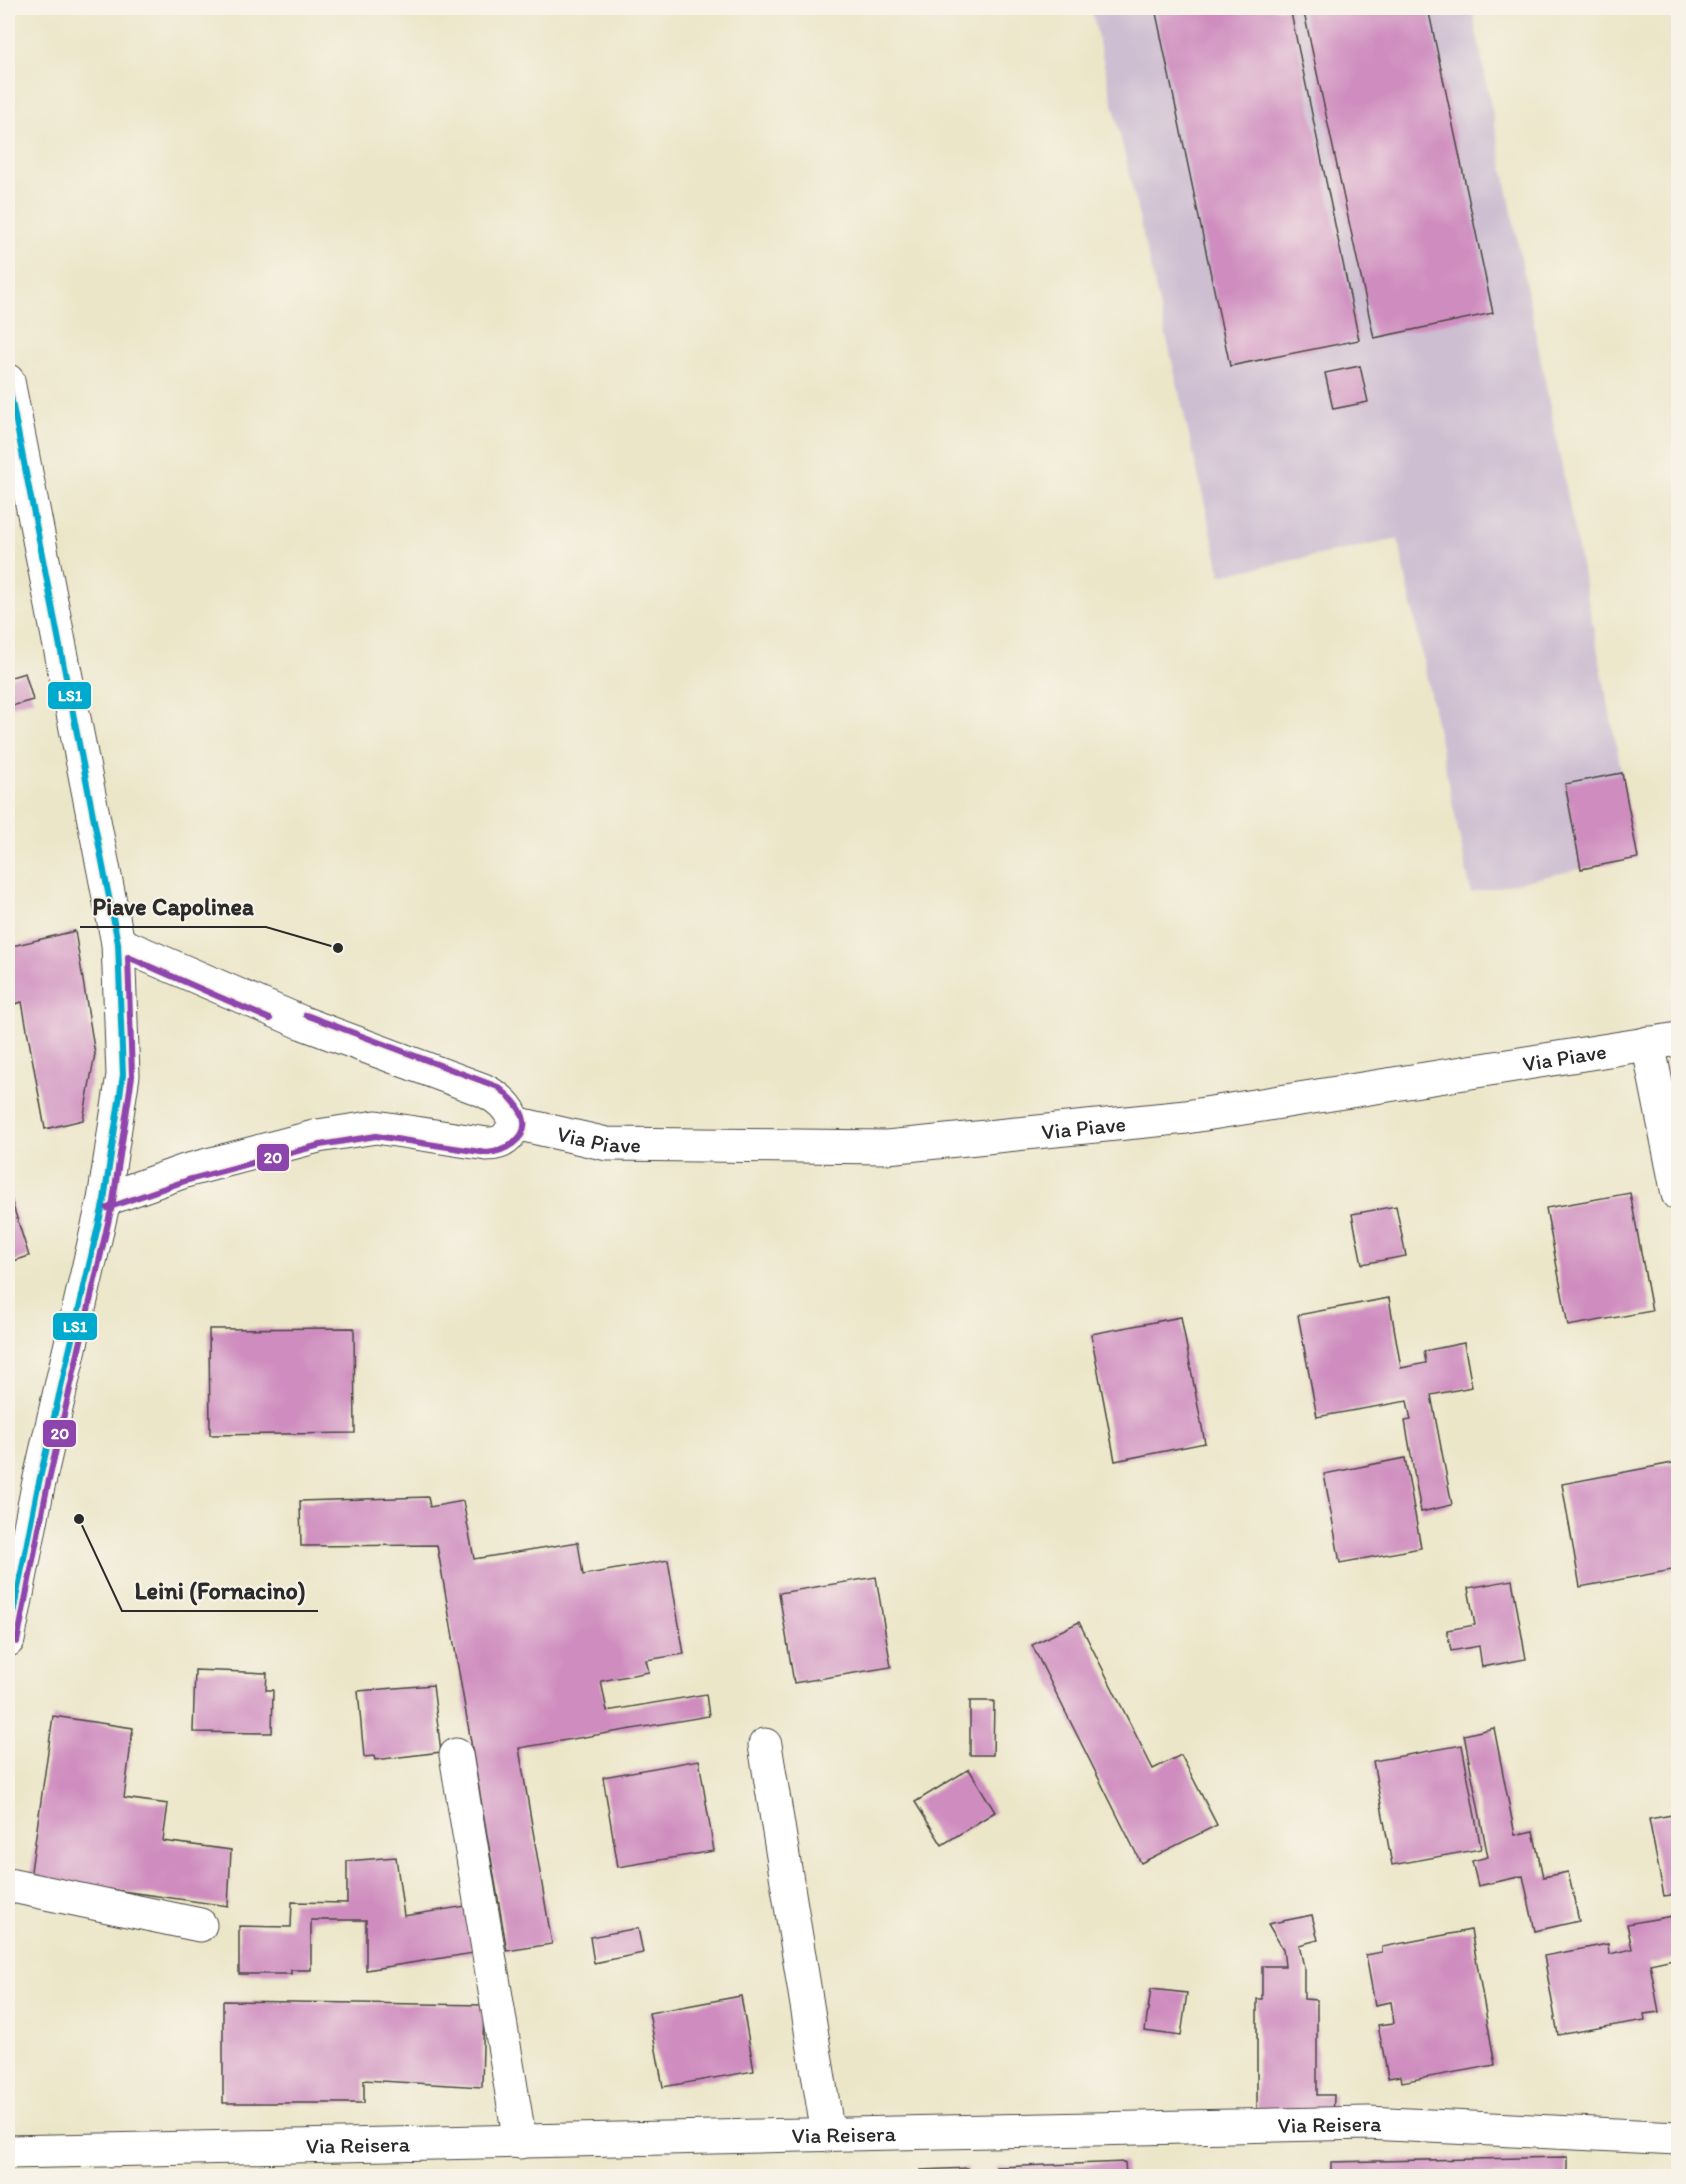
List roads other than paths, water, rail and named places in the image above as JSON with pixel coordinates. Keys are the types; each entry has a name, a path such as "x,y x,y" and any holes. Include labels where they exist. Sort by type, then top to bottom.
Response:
{"street":[{"path":"8,381 118,943 123,1075 104,1200 37,1491 8,1640"},
{"path":"104,1200 185,1171 318,1136 376,1127 497,1144 507,1140 515,1123 504,1103 483,1090 303,1023 118,943"},
{"path":"1663,1041 1678,1194"},
{"name":"Via Piave","path":"515,1123 607,1144 886,1147 1186,1117 1663,1041"},
{"path":"765,1745 828,2135"},
{"path":"456,1755 520,2142"},
{"path":"8,1885 200,1925"},
{"name":"Via Reisera","path":"8,2152 1368,2123 1678,2138"}],"place":[{"name":"Piave Capolinea","path":"338,948"},
{"name":"Leini (Fornacino)","path":"79,1519"}]}
